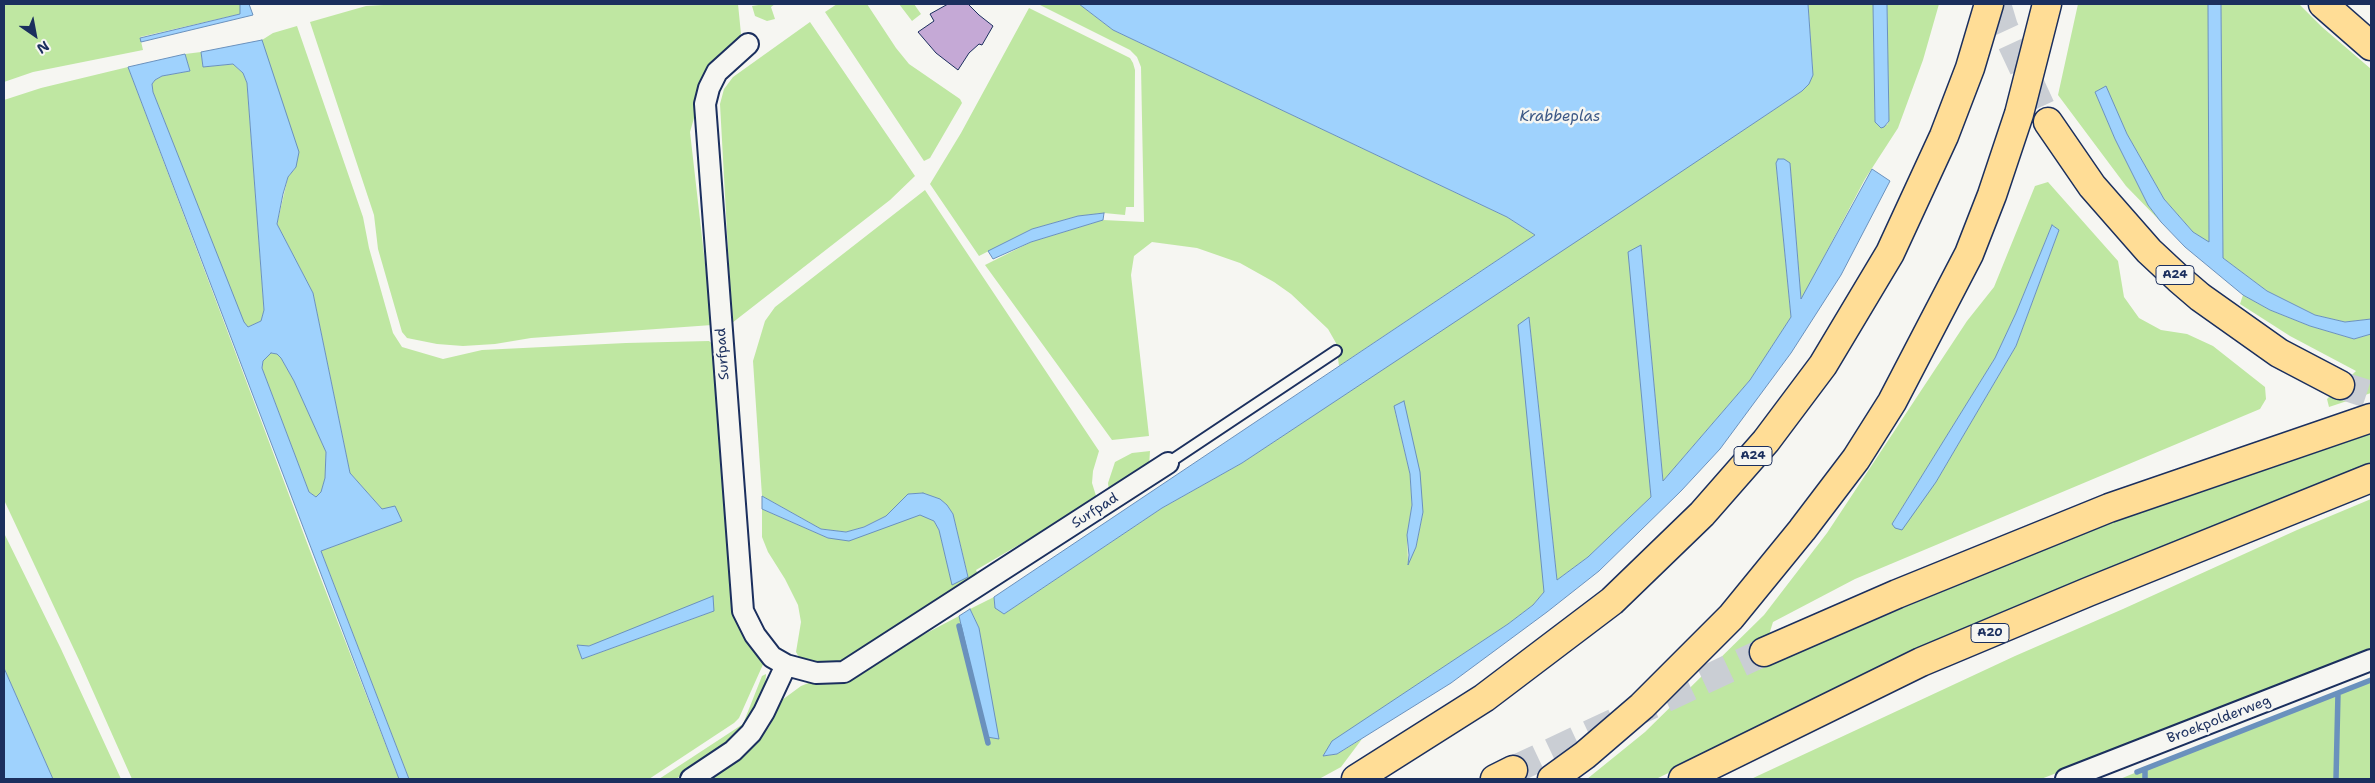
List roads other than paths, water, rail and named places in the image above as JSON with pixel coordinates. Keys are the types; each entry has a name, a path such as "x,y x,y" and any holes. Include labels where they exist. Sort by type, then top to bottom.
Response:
{"highway":[{"name":"A24","path":"1356,779 1484,698 1612,601 1702,514 1766,441 1828,356 1890,253 1944,136 1970,68 1989,4"},
{"path":"1552,779 1585,755 1642,706 1731,617 1802,530 1866,442 1900,386 1969,254 1992,195 2019,114 2048,4"},
{"path":"2323,4 2371,46"},
{"name":"A24","path":"2048,122 2092,186 2149,251 2167,268 2200,297 2279,353 2340,385"},
{"path":"1764,652 1897,594 2109,508 2371,418"},
{"name":"A20","path":"1683,779 1921,662 2088,592 2371,478"}],"street":[{"name":"Surfpad","path":"748,44 717,72 709,88 705,104 743,611 755,635 772,657 786,664 816,673 844,672 1168,463"},
{"name":"Broekpolderweg","path":"2066,779 2371,660"},
{"path":"691,779 733,751 751,733 764,712 786,664"}],"lane":[{"path":"1168,463 1336,351"}],"water":[{"path":"240,4 249,4 253,15 141,42 140,38 240,14"},
{"name":"Krabbeplas","path":"1079,4 1808,4 1813,75 1809,84 1802,91 1633,204 1242,463 1162,508 1004,614 995,608 994,597 1535,235 1507,217 1113,30"},
{"path":"1873,4 1887,4 1889,121 1881,128 1875,122"},
{"path":"2208,4 2221,4 2223,258 2267,291 2315,315 2345,322 2371,319 2371,334 2354,339 2310,326 2270,310 2243,295 2185,247 2161,222 2148,205 2115,139 2095,92 2106,86 2127,134 2164,199 2193,232 2209,242"},
{"path":"262,40 299,152 296,167 288,177 277,224 313,293 350,473 382,509 395,506 402,521 321,551 409,779 399,779 128,67 185,54 190,71 162,76 152,84 153,92 244,322 248,327 261,321 264,310 247,83 243,73 233,64 203,67 201,52","holes":["271,353 277,354 294,381 326,452 325,478 321,492 316,497 309,492 262,368 263,361"]},
{"path":"1778,159 1784,159 1790,163 1801,299 1872,169 1890,181 1841,275 1791,353 1720,449 1681,491 1599,571 1547,612 1451,683 1337,754 1323,756 1332,741 1508,624 1533,605 1544,592 1518,325 1529,317 1557,580 1588,557 1651,497 1628,252 1641,245 1663,481 1750,380 1791,317 1776,163"},
{"path":"1104,213 1103,220 1031,242 993,259 988,251 1032,229 1078,216"},
{"path":"2052,225 2059,230 2016,346 1936,482 1902,530 1895,528 1892,524 1995,358 2016,313"},
{"path":"1404,401 1420,472 1423,512 1416,547 1408,565 1407,535 1412,505 1410,474 1394,406"},
{"path":"923,493 940,499 953,514 968,577 952,585 939,530 934,521 920,515 849,541 828,538 762,509 762,496 821,529 846,532 864,527 886,516 908,494"},
{"path":"713,596 714,611 582,659 577,645 589,646"},
{"path":"970,609 979,628 999,739 987,737 959,616"},
{"path":"4,668 53,779 4,779"}],"waterway":[{"path":"959,626 988,743"},
{"path":"2137,772 2371,680"},
{"path":"2336,779 2338,693"},
{"path":"2145,769 2145,779"}],"tunnel":[{"path":"1997,4 2004,27 2048,122"},
{"path":"2340,385 2371,395"},
{"path":"1513,770 1764,652"}]}
